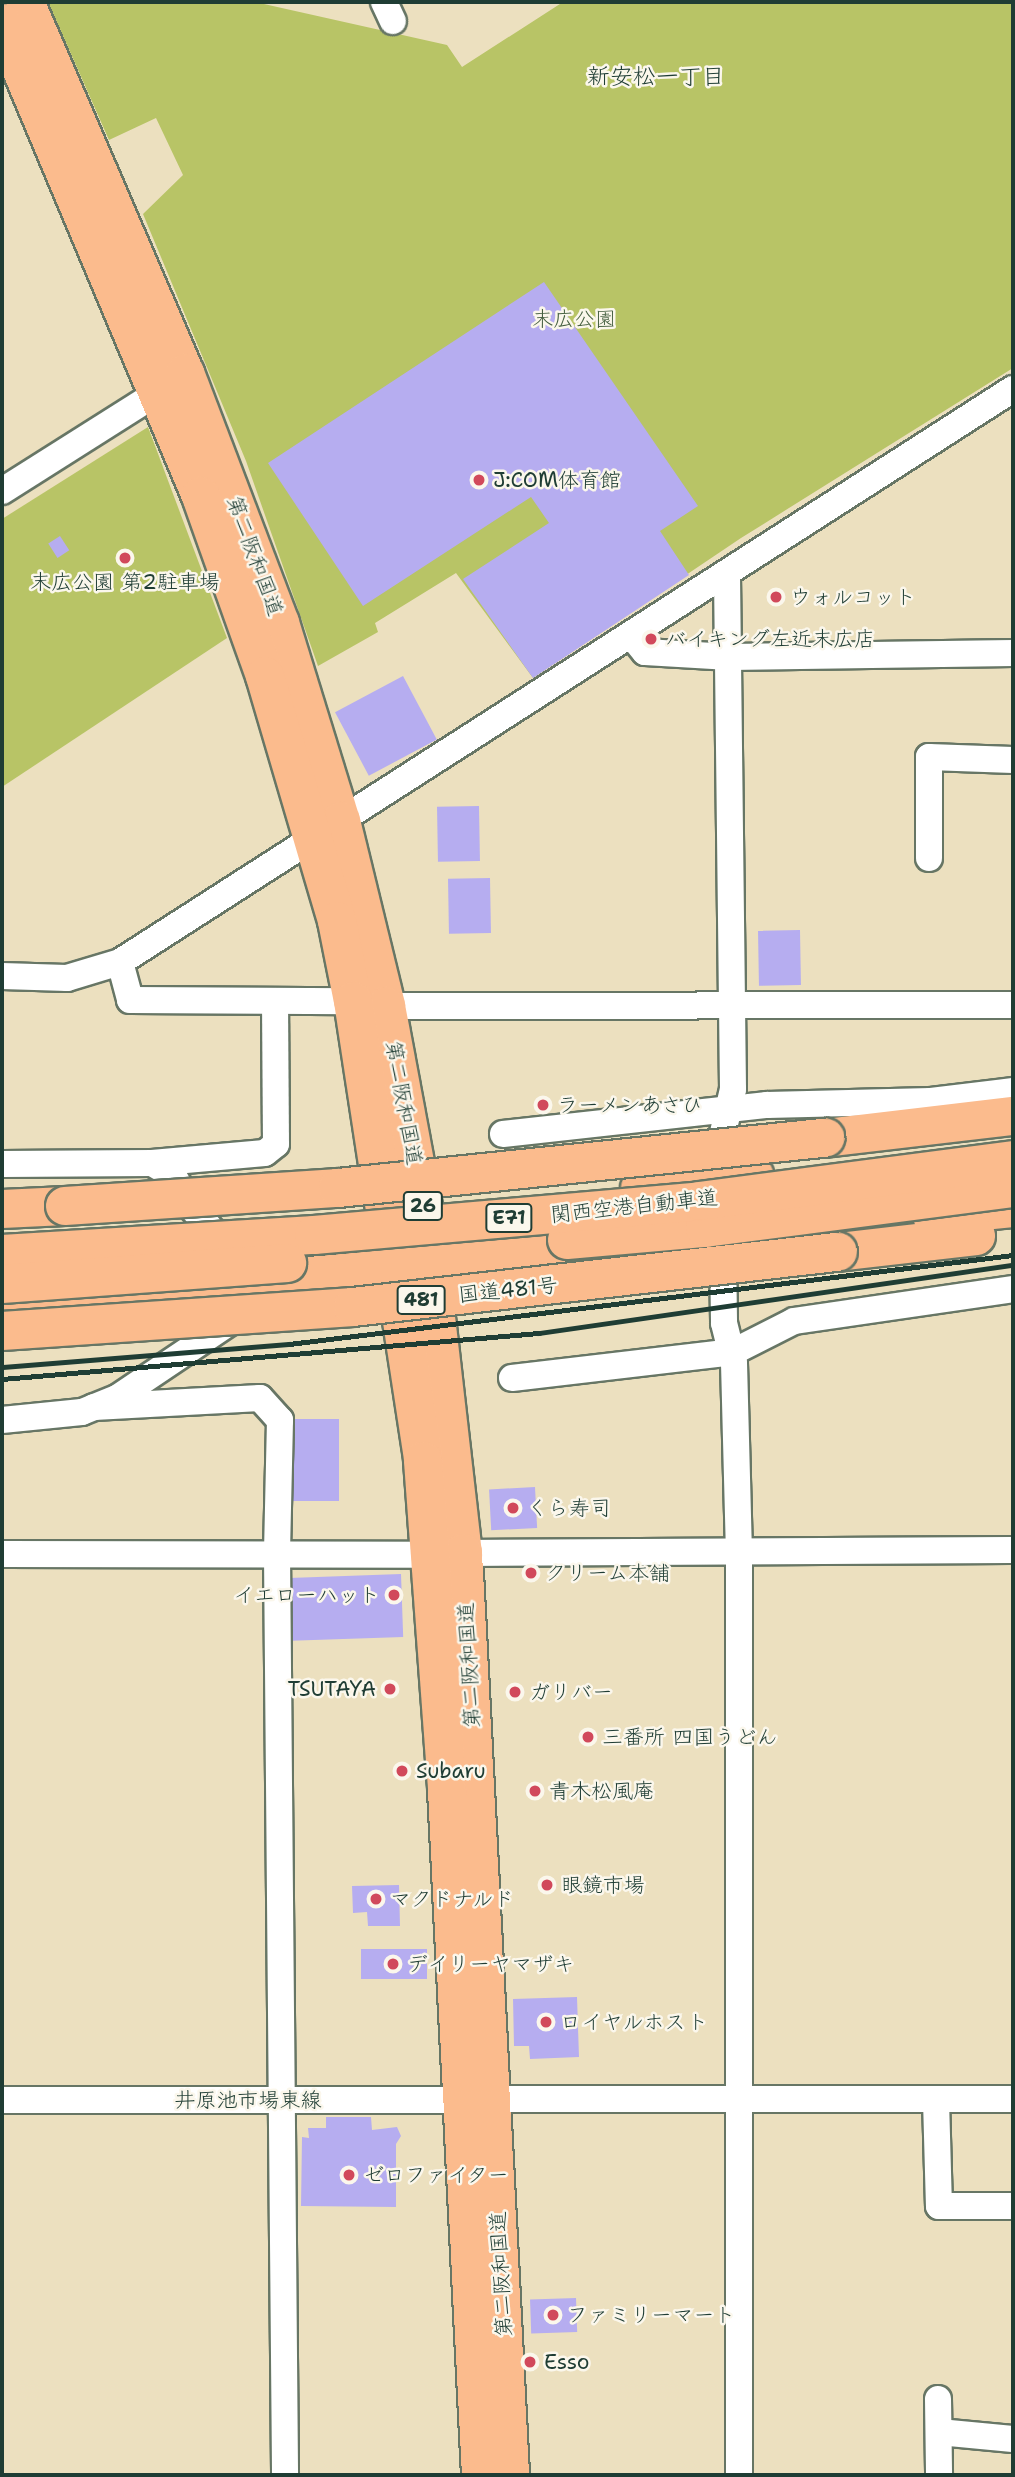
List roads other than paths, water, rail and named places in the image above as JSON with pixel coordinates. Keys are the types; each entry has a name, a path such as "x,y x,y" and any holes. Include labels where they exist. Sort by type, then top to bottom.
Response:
{"highway":[{"name":"第二阪和国道","path":"24,2 213,445 280,623 327,830 337,921 370,1004 406,1213 447,1554 478,2097 510,2475"},
{"name":"第二阪和国道","path":"2,23 160,391 265,676 327,830"},
{"path":"2,1209 338,1188 1013,1116"},
{"path":"2,1249 99,1245 723,1179 1013,1144"},
{"name":"関西空港自動車道","path":"2,1254 301,1236 646,1206 1013,1160"},
{"name":"関西空港自動車道","path":"2,1284 705,1228 1013,1188"},
{"name":"481","path":"2,1305 1013,1208"},
{"name":"国道481号","path":"2,1331 353,1307 1013,1231"},
{"name":"第二阪和国道","path":"478,2097 481,2475"}],"street":[{"path":"2,976 67,978 120,962 1013,389"},
{"path":"8,497 81,440 160,391"},
{"path":"727,573 732,1003 729,1109 722,1137 724,1323 733,1352 739,1553 739,2475"},
{"path":"631,635 645,652 730,657 1013,653"},
{"path":"929,858 929,757 1013,760"},
{"path":"120,962 130,1000 370,1004 1013,1005"},
{"path":"2,1164 152,1163 265,1153 276,1144 275,1003"},
{"path":"503,1134 729,1109 931,1101 1013,1091"},
{"path":"152,1163 173,1175 192,1208 213,1231"},
{"path":"94,1407 117,1398 299,1278"},
{"path":"512,1378 733,1352 794,1321 1013,1289"},
{"path":"2,1420 94,1407 260,1398 280,1420 277,1554 285,2475"},
{"path":"2,1554 1013,1550"},
{"name":"井原池市場東線","path":"2,2100 282,2101 478,2097 738,2101 1013,2099"},
{"path":"936,2100 939,2206 1013,2206"},
{"path":"937,2399 939,2475"},
{"path":"939,2432 1013,2439"}],"railway":[{"path":"2,1367 289,1344 1013,1255"},
{"path":"2,1379 539,1333 1013,1265"}],"place":[{"name":"J:COM体育館","path":"479,480"},
{"name":"末広公園 第2駐車場","path":"125,558"},
{"name":"ウォルコット","path":"776,597"},
{"name":"バイキング左近末広店","path":"651,639"},
{"name":"ラーメンあさひ","path":"543,1105"},
{"name":"くら寿司","path":"513,1508"},
{"name":"クリーム本舗","path":"531,1573"},
{"name":"イエローハット","path":"394,1595"},
{"name":"TSUTAYA","path":"390,1689"},
{"name":"ガリバー","path":"515,1692"},
{"name":"三番所 四国うどん","path":"588,1737"},
{"name":"Subaru","path":"402,1771"},
{"name":"青木松風庵","path":"535,1791"},
{"name":"眼鏡市場","path":"547,1885"},
{"name":"マクドナルド","path":"376,1899"},
{"name":"デイリーヤマザキ","path":"393,1964"},
{"name":"ロイヤルホスト","path":"546,2022"},
{"name":"ゼロファイター","path":"349,2175"},
{"name":"ファミリーマート","path":"553,2315"},
{"name":"Esso","path":"530,2362"}],"district":[{"name":"新安松一丁目","path":"656,76"}],"park label":[{"name":"末広公園","path":"574,319"}]}
